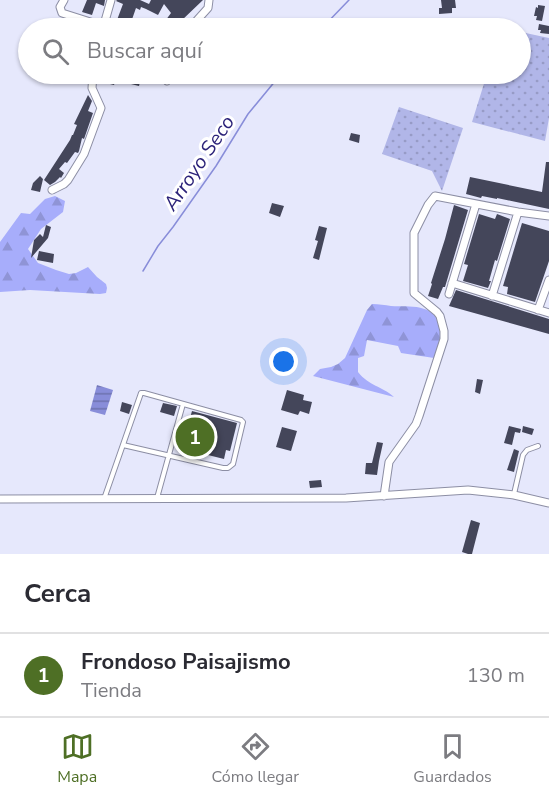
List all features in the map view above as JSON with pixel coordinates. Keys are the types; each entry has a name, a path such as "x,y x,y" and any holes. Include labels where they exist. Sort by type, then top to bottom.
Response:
{"street":[{"path":"64,0 60,7 62,13 77,18"},
{"path":"106,18 111,0"},
{"path":"199,18 208,8 209,0"},
{"path":"52,190 68,180 89,144 100,108 92,84"},
{"path":"384,496 389,462 416,424 444,339 440,316 417,297 413,287 414,233 428,205 435,196 549,216"},
{"path":"448,294 476,204"},
{"path":"492,296 518,212"},
{"path":"538,310 549,280"},
{"path":"452,283 549,313"},
{"path":"0,499 346,498 468,490 514,495 549,503"}],"lane":[{"path":"104,499 141,393 243,422 233,464 228,468 123,445"},
{"path":"157,499 183,404"},
{"path":"514,495 523,455 527,450 538,446"}],"shaded area":[{"path":"531,34 549,38 549,118 545,141 472,122 484,84 531,84"},
{"path":"399,107 463,128 442,191 432,171 382,154"},
{"path":"97,385 113,390 105,415 90,411"}],"green space":[{"path":"55,196 65,201 63,212 41,229 28,249 38,263 69,274 88,267 106,284 106,293 30,290 0,292 0,242 21,213 30,214 45,199"},
{"path":"372,304 427,310 437,319 439,326 440,342 434,358 401,353 398,346 367,340 364,356 358,358 358,372 394,397 313,376 320,369 338,364 345,358"}],"building":[{"path":"87,0 105,0 104,6 96,3 92,15 82,12"},
{"path":"140,0 149,4 151,0 203,0 184,18 167,18 171,13 164,4 158,15 141,7 140,10 136,8 132,18 118,18 123,4 116,1"},
{"path":"441,0 455,0 456,8 452,8 452,13 439,14 439,8 442,8"},
{"path":"538,5 545,6 542,21 536,20 537,16 534,16"},
{"path":"539,24 549,26 549,34 540,33"},
{"path":"88,95 92,101 88,111 93,113 79,151 75,152 59,169 64,173 61,178 50,185 44,180 73,135 77,125 74,124"},
{"path":"351,133 360,135 359,143 349,140"},
{"path":"546,162 549,162 549,209 466,194 470,177 542,192"},
{"path":"40,176 43,179 40,192 31,190 33,183"},
{"path":"272,203 284,206 280,217 269,213"},
{"path":"454,205 468,210 445,287 438,299 428,296"},
{"path":"479,214 495,219 497,214 510,219 497,261 495,260 488,288 463,281 468,265 464,264"},
{"path":"522,223 549,231 549,261 535,302 507,294 508,287 503,286"},
{"path":"46,225 51,227 48,238 31,258 34,240 40,234 43,237"},
{"path":"319,226 327,228 319,260 313,258"},
{"path":"39,251 54,254 53,263 37,260"},
{"path":"456,290 549,319 549,334 449,306"},
{"path":"477,379 483,380 480,394 475,392"},
{"path":"287,390 304,395 303,400 312,402 309,414 300,411 298,415 281,410"},
{"path":"122,402 132,405 129,414 120,411"},
{"path":"163,403 177,406 174,416 160,412"},
{"path":"192,411 237,423 230,451 226,450 224,459 192,451 198,428 188,425"},
{"path":"509,426 521,429 520,433 515,432 512,445 504,443"},
{"path":"523,426 534,429 532,435 522,432"},
{"path":"282,427 297,431 291,451 276,447"},
{"path":"377,442 383,443 377,475 365,474 366,463 372,463"},
{"path":"514,449 519,451 514,472 507,470"},
{"path":"321,480 322,487 310,488 309,481"},
{"path":"471,520 480,523 472,554 468,554 462,552"}],"waterway":[{"name":"Arroyo Seco","path":"332,18 349,0"},
{"name":"Arroyo Seco","path":"143,271 158,246 216,166 248,114 273,84"}],"place":[{"name":"Frondoso Paisajismo","path":"195,437"}]}
